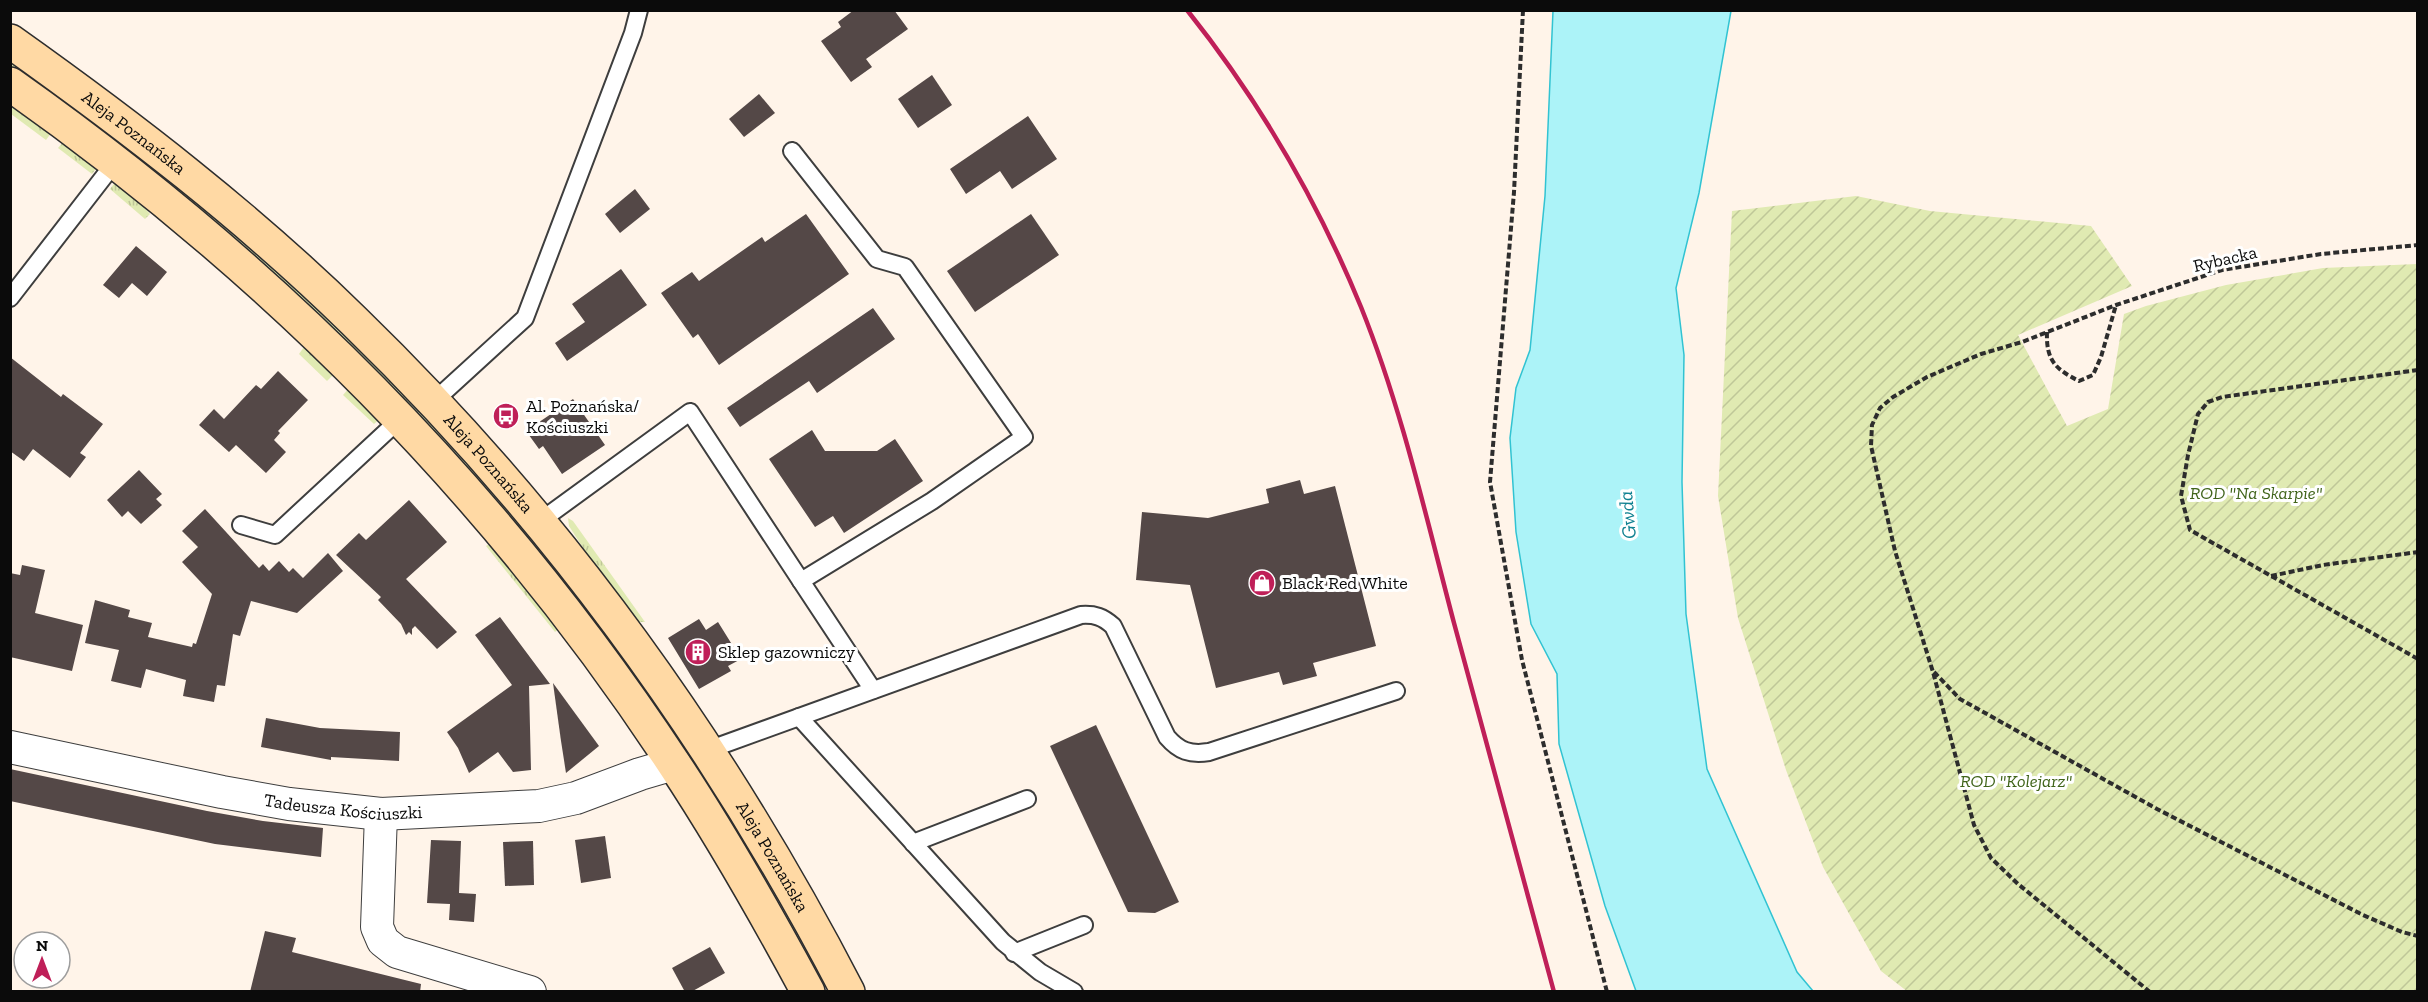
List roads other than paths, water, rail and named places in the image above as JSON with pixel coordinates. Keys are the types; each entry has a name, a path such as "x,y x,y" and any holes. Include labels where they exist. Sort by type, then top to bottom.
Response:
{"main road":[{"name":"Aleja Poznańska","path":"10,41 140,135 249,225 353,320 434,402 539,522 627,632 708,750 792,888 848,992"},
{"name":"Aleja Poznańska","path":"10,84 116,161 265,286 335,352 480,506 583,635 674,764 736,863 808,992"},
{"path":"674,764 708,750"}],"street":[{"name":"Tadeusza Kościuszki","path":"10,747 222,792 289,804 381,814 539,806 576,798 674,764"},
{"path":"381,814 377,921 383,941 397,952 530,992"}],"lane":[{"path":"434,402 525,318 629,44 639,10"},
{"path":"792,151 877,259 905,267 1024,436 932,501 801,581"},
{"path":"10,298 116,161"},
{"path":"539,522 690,412 873,690"},
{"path":"241,525 275,535 400,419"},
{"path":"708,750 1081,615 1093,614 1105,619 1113,626 1167,737 1174,746 1186,752 1197,754 1209,752 1396,691"},
{"path":"800,717 1014,953 1074,992"},
{"path":"913,843 1027,800"},
{"path":"1014,953 1084,925"}],"water":[{"name":"Gwda","path":"1553,11 1731,11 1699,193 1676,288 1684,355 1682,482 1686,614 1707,769 1797,972 1813,991 1636,991 1605,906 1559,744 1557,674 1531,624 1516,532 1510,438 1516,388 1530,350 1545,196"}],"railway":[{"path":"1187,10 1262,115 1306,190 1344,268 1376,346 1401,424 1554,992"}],"place":[{"name":"Al. Poznańska/ Kościuszki","path":"506,416"},
{"name":"Black Red White","path":"1262,583"},
{"name":"Sklep gazowniczy","path":"698,652"}],"park label":[{"name":"ROD \"Na Skarpie\"","path":"2256,493"},
{"name":"ROD \"Kolejarz\"","path":"2016,781"}]}
